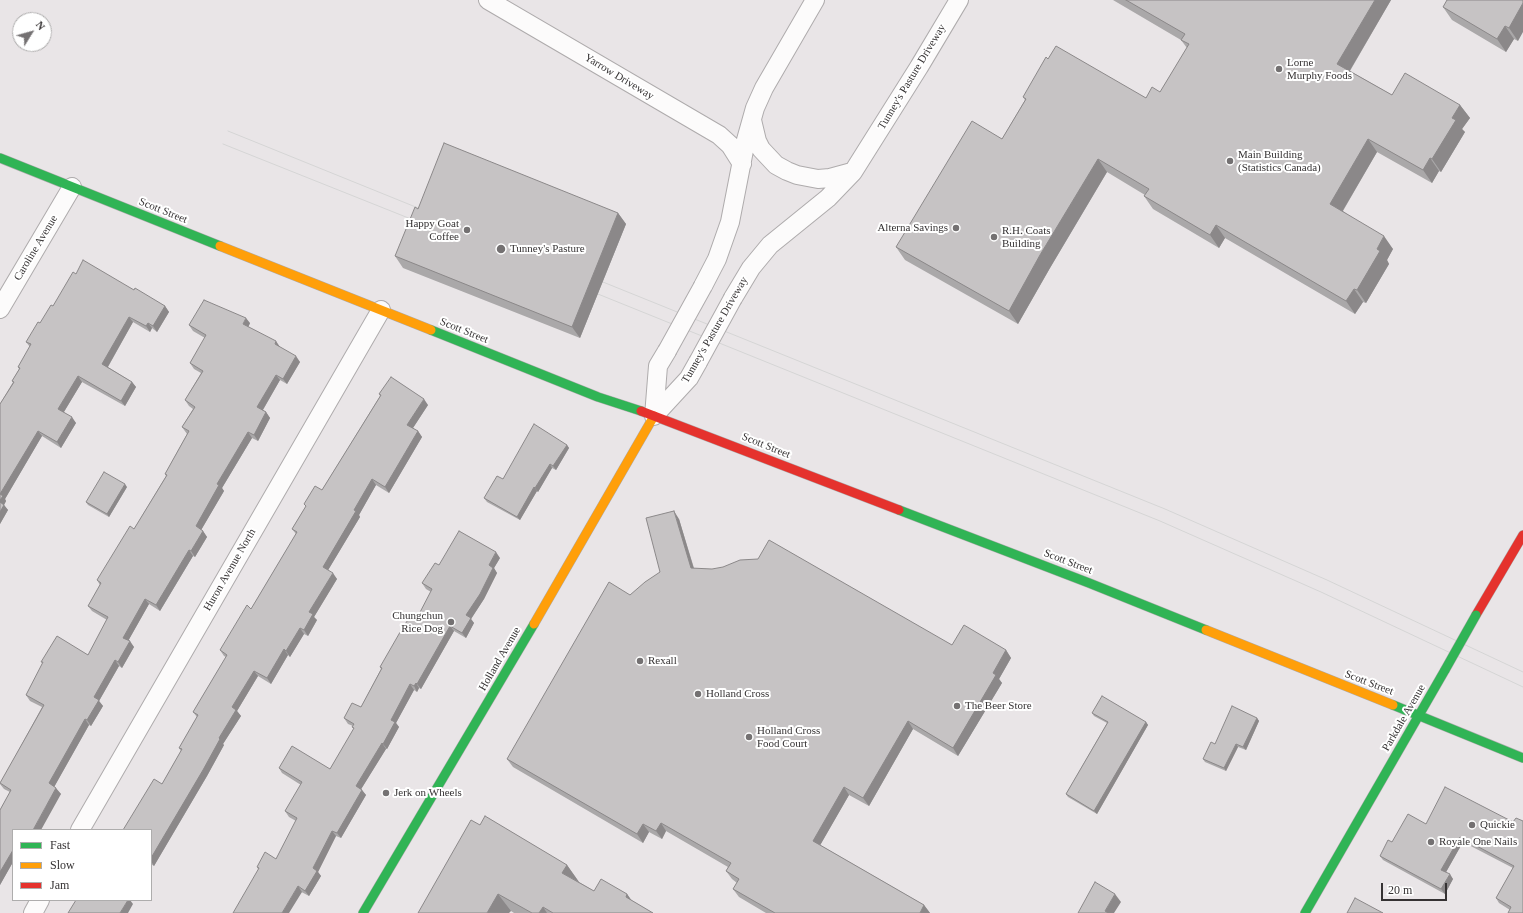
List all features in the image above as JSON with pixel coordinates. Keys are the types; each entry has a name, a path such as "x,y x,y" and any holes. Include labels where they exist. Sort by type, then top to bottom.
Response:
{"main road":[{"name":"Scott Street","path":"0,158 598,397 654,416 1089,583 1523,758"},
{"name":"Holland Avenue","path":"363,913 538,619 654,416"},
{"name":"Parkdale Avenue","path":"1304,913 1523,535"}],"street":[{"name":"Yarrow Driveway","path":"488,0 719,135 730,145 742,164"},
{"path":"654,416 656,375 658,366 717,259 730,222 752,119 764,88 815,0"},
{"name":"Tunney's Pasture Driveway","path":"654,416 689,378 751,268 770,245 828,198 853,172 920,67 959,0"},
{"path":"752,119 757,141 762,149 772,161 787,171 797,175 818,179 830,178 853,172"},
{"name":"Caroline Avenue","path":"0,309 72,187"},
{"name":"Huron Avenue North","path":"81,829 381,310"},
{"path":"33,913 39,901"}],"building":[{"name":"Main Building (Statistics Canada)","path":"1126,0 1375,0 1337,64 1392,95 1405,73 1460,105 1452,118 1456,120 1432,159 1430,158 1423,170 1368,139 1330,204 1384,236 1377,249 1380,251 1357,290 1354,289 1346,301 1216,225 1210,235 1144,196 1149,189 1098,159 1040,255 1009,311 896,247 972,121 1002,139 1026,99 1023,97 1046,57 1048,59 1056,46 1146,98 1152,87 1160,92 1189,44 1181,40 1185,34"},
{"path":"1447,0 1523,0 1523,3 1509,28 1505,26 1497,39 1443,7"},
{"path":"444,143 618,213 572,327 395,256 415,207 418,209"},
{"path":"83,260 134,290 135,288 165,306 153,326 148,323 146,326 129,317 102,364 132,382 121,401 78,376 58,409 72,417 57,442 38,431 0,494 0,404 14,382 12,381 20,368 18,367 31,344 26,342 38,322 40,323 51,305 53,306 73,272 76,274"},
{"path":"204,300 246,318 243,324 276,341 275,344 296,356 283,379 276,375 257,407 266,412 254,435 248,432 217,484 219,485 196,526 203,531 191,551 189,550 156,605 145,599 123,638 130,641 118,662 115,660 94,697 99,700 87,720 85,719 49,783 56,788 34,829 12,829 12,852 0,872 0,810 11,790 0,783 44,705 26,695 43,662 41,662 57,636 88,655 108,617 88,606 101,583 97,580 130,526 134,529 167,475 165,474 189,431 182,427 195,407 185,400 203,371 190,363 206,335 189,325"},
{"path":"391,377 424,399 407,425 418,431 385,487 372,479 354,510 356,511 323,567 333,573 309,612 313,614 304,630 300,628 286,651 284,649 267,678 254,671 232,707 236,710 219,738 220,739 203,770 152,856 152,829 124,829 154,779 162,784 182,749 179,748 198,715 193,712 227,655 220,650 247,605 251,609 297,532 292,529 306,506 304,504 315,486 322,490 381,395 379,394"},
{"path":"534,424 567,445 553,466 550,464 535,488 534,487 517,517 484,498 497,476 503,479"},
{"path":"104,472 125,484 107,514 86,502"},
{"path":"0,502 4,505 0,512"},
{"name":"Holland Cross","path":"674,511 691,568 712,569 723,567 740,560 758,559 769,540 952,645 964,625 1006,650 993,673 996,675 953,748 908,721 863,798 844,787 813,841 924,905 920,913 775,913 733,889 739,879 726,871 731,863 661,823 656,831 643,824 637,834 507,759 609,582 630,595 660,572 646,518"},
{"path":"459,531 496,552 489,565 493,568 480,594 466,615 471,618 462,633 450,626 417,684 416,683 414,686 410,684 391,720 395,722 383,744 382,743 356,786 362,790 337,833 332,831 313,868 317,871 305,891 298,886 282,913 233,913 259,868 257,867 265,852 276,859 297,818 285,811 302,782 279,768 292,746 330,769 354,728 352,727 354,724 344,718 352,703 361,707 382,668 380,667 403,627 410,617 416,620 432,589 422,583 435,563 439,565"},
{"path":"1102,696 1146,722 1094,811 1066,794 1108,722 1092,713"},
{"path":"1232,706 1257,718 1243,747 1236,744 1224,768 1203,759 1211,742 1215,744"},
{"path":"1445,787 1513,822 1516,818 1523,821 1523,913 1508,913 1511,907 1496,898 1514,866 1460,837 1441,870 1450,874 1441,889 1380,856 1388,840 1392,842 1408,814 1426,824"},
{"path":"485,816 567,865 562,873 594,891 601,879 627,894 626,897 653,913 553,913 543,907 539,913 532,913 498,894 487,913 418,913 471,820 480,825"},
{"path":"1095,882 1115,894 1105,911 1108,913 1078,913"},
{"path":"1355,898 1383,913 1347,913"},
{"path":"75,901 127,901 120,913 68,913"}],"tram line":[{"path":"228,131 428,212"},
{"path":"223,144 421,223"},
{"path":"593,278 1165,509 1327,580 1523,672"},
{"path":"588,290 1160,521 1321,592 1523,687"}],"traffic: fast":[{"path":"0,158 220,246"},
{"path":"431,330 598,397 641,411"},
{"path":"899,510 1206,630"},
{"path":"1445,670 1476,615"},
{"path":"363,913 534,624"},
{"path":"1305,913 1445,670"},
{"path":"1393,705 1523,758"}],"traffic: slow":[{"path":"220,246 431,330"},
{"path":"534,624 654,416"},
{"path":"1206,630 1393,705"}],"traffic: jam":[{"path":"641,411 899,510"},
{"path":"1476,615 1523,535"}],"place":[{"name":"Lorne Murphy Foods","path":"1279,69"},
{"name":"Main Building (Statistics Canada)","path":"1230,161"},
{"name":"Alterna Savings","path":"956,228"},
{"name":"Happy Goat Coffee","path":"467,230"},
{"name":"R.H. Coats Building","path":"994,237"},
{"name":"Tunney's Pasture","path":"501,249"},
{"name":"Chungchun Rice Dog","path":"451,622"},
{"name":"Rexall","path":"640,661"},
{"name":"Holland Cross","path":"698,694"},
{"name":"The Beer Store","path":"957,706"},
{"name":"Holland Cross Food Court","path":"749,737"},
{"name":"Jerk on Wheels","path":"386,793"},
{"name":"Quickie","path":"1472,825"},
{"name":"Royale One Nails","path":"1431,842"}]}
